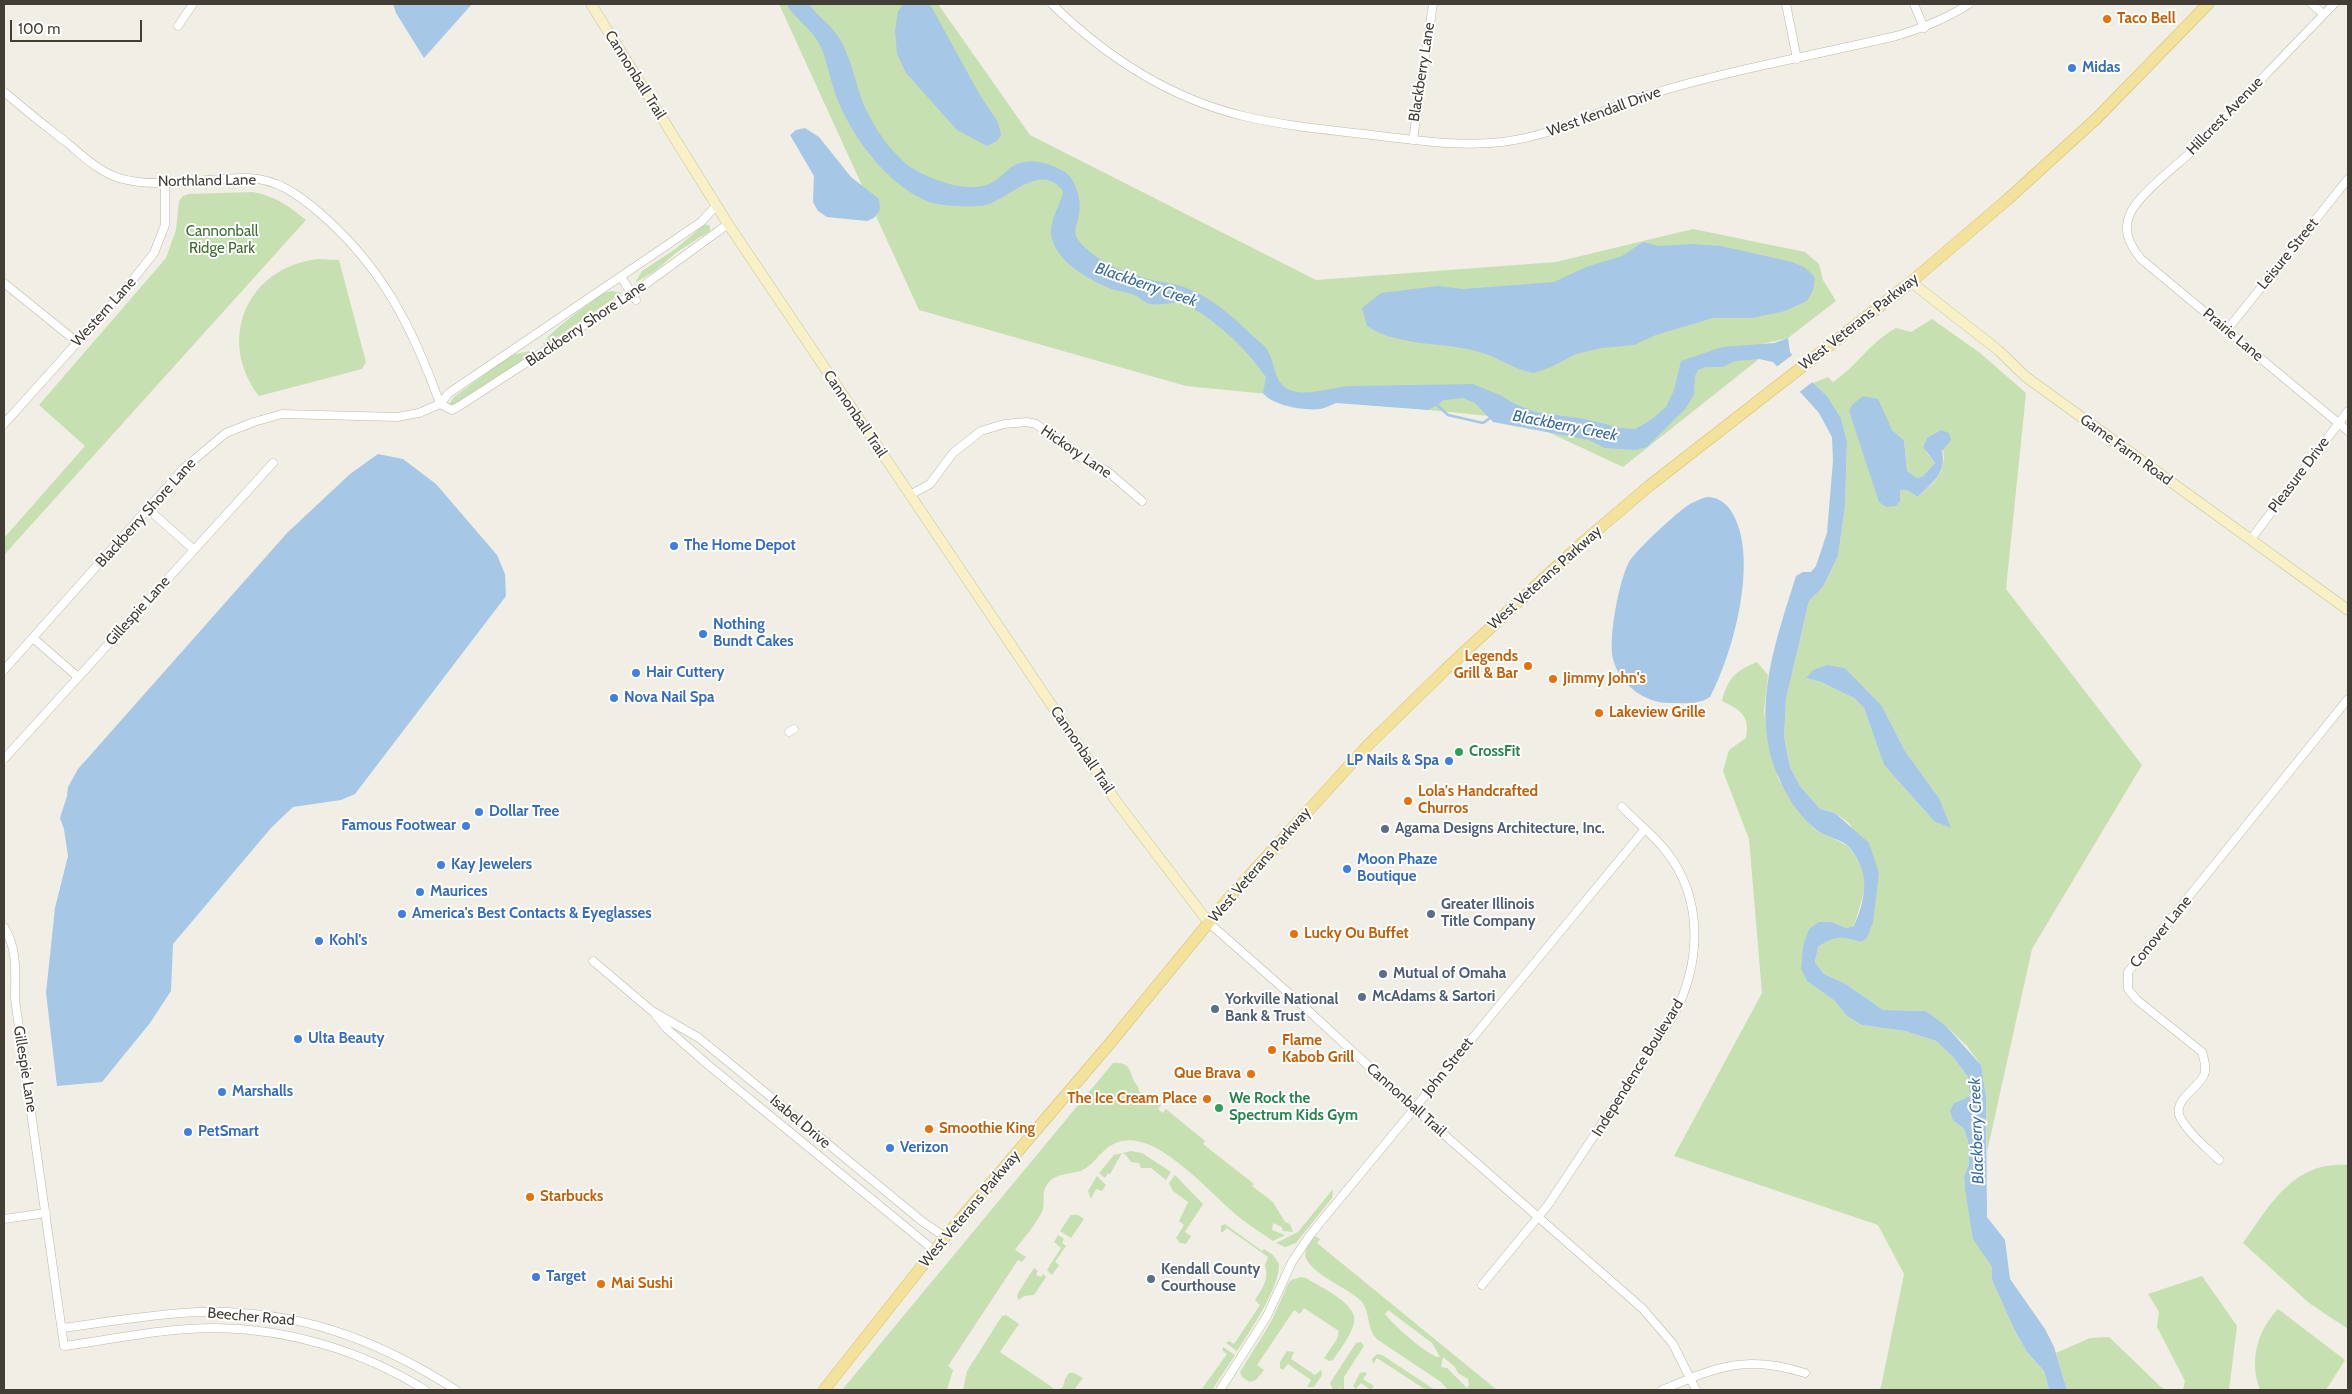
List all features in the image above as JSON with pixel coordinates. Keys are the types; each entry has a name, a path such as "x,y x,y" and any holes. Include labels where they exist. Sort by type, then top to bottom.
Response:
{"main road":[{"name":"Cannonball Trail","path":"591,4 716,206 910,495 1116,801 1209,923"},
{"name":"West Veterans Parkway","path":"824,1390 945,1237 1209,923 1312,805 1368,745 1446,669 1582,543 1650,486 1910,282 2097,118 2208,4"},
{"name":"Game Farm Road","path":"1910,282 1998,350 2026,377 2348,610"}],"street":[{"path":"178,26 193,4"},
{"name":"West Kendall Drive","path":"1052,4 1072,24 1121,61 1175,92 1207,105 1243,116 1278,123 1465,145 1502,142 1545,134 1579,123 1650,94 1924,28 1951,16 1969,4"},
{"name":"Blackberry Lane","path":"1413,140 1433,4"},
{"path":"1786,4 1797,59"},
{"path":"1914,4 1924,28"},
{"path":"2312,4 2324,14"},
{"name":"Hillcrest Avenue","path":"2126,233 2130,214 2139,200 2190,153 2334,4"},
{"name":"Northland Lane","path":"4,92 103,171 133,181 166,182 248,178 278,183 298,194 342,232 370,263 396,302 415,338 440,404"},
{"name":"Leisure Street","path":"2227,330 2348,179"},
{"name":"Western Lane","path":"4,424 127,287 154,253 165,225 166,182"},
{"name":"Blackberry Shore Lane","path":"4,670 199,454 226,434 254,422 282,414 397,417 419,412 440,404 450,393 701,222 716,206"},
{"name":"Blackberry Shore Lane","path":"440,404 452,410 634,297 728,224"},
{"name":"Prairie Lane","path":"2126,233 2133,249 2141,259 2348,430"},
{"path":"620,277 634,297"},
{"path":"4,283 77,342"},
{"name":"Pleasure Drive","path":"2251,539 2348,411"},
{"name":"Hickory Lane","path":"910,495 930,484 953,453 981,432 1004,424 1026,422 1036,424 1076,455 1107,471 1142,501"},
{"name":"Gillespie Lane","path":"4,759 273,463"},
{"path":"148,509 193,550"},
{"path":"33,638 78,677"},
{"name":"Conover Lane","path":"2219,1160 2186,1127 2179,1114 2180,1104 2204,1075 2205,1062 2202,1052 2137,1000 2128,989 2128,972 2348,699"},
{"name":"Independence Boulevard","path":"1482,1285 1539,1218 1674,1015 1689,983 1695,941 1691,906 1676,866 1665,850 1622,807"},
{"name":"John Street","path":"1220,1390 1267,1316 1299,1250 1644,830"},
{"name":"Cannonball Trail","path":"1209,923 1302,1004 1414,1108 1653,1319 1678,1351 1696,1390"},
{"name":"Gillespie Lane","path":"4,927 12,940 15,956 15,999 64,1346"},
{"name":"Isabel Drive","path":"593,961 652,1011 666,1028 707,1064 935,1251"},
{"name":"Isabel Drive","path":"652,1011 699,1038 923,1222 945,1237"},
{"path":"4,1219 46,1213"},
{"name":"Beecher Road","path":"62,1328 199,1312 276,1316 320,1325 354,1336 405,1359 456,1390"},
{"name":"Beecher Road","path":"64,1346 166,1331 214,1328 249,1330 287,1335 360,1356 425,1390"},
{"path":"1662,1390 1728,1365 1748,1363 1780,1366 1804,1373"}],"green space":[{"path":"779,4 938,4 1030,135 1316,280 1556,262 1693,229 1805,252 1819,264 1823,280 1836,301 1788,338 1762,344 1759,359 1623,467 1520,419 1186,386 919,310"},
{"name":"Cannonball Ridge Park","path":"253,192 269,196 281,202 306,220 4,555 4,538 85,446 39,405 166,258 176,230 179,201 183,196 189,194"},
{"path":"705,224 710,226 710,231 677,252 655,271 635,283 642,271 674,250"},
{"path":"318,259 339,260 366,362 362,369 259,396 246,374 240,352 240,330 246,310 257,291 273,276 293,265"},
{"path":"612,291 622,293 545,345 543,344 570,317 604,293"},
{"path":"1932,319 1980,353 2026,393 2006,589 2142,765 2032,949 1987,1152 1986,1096 1981,1065 1967,1046 1946,1026 1926,1011 1883,1010 1846,984 1824,974 1815,962 1818,947 1829,940 1843,938 1861,942 1879,873 1849,823 1835,813 1820,809 1800,786 1790,767 1784,737 1786,699 1809,601 1823,587 1838,556 1845,507 1847,441 1841,418 1827,396 1813,383 1828,377 1833,382 1886,334 1896,328 1911,332","holes":["1849,412 1887,421 1892,430 1904,440 1907,471 1917,478 1923,476 1935,463 1926,452 1928,437 1941,430 1944,459 1941,472 1934,482 1918,497 1907,490 1900,490 1899,493 1854,424","1845,668 1882,706 1905,751 1939,798 1934,821 1884,765 1864,708 1854,698 1821,682 1806,678"]},
{"path":"530,351 530,356 453,405 449,404 454,397 511,355"},
{"path":"1757,662 1768,675 1764,710 1768,743 1778,778 1790,798 1814,829 1848,846 1863,868 1865,889 1854,926 1846,928 1832,922 1819,922 1808,982 1835,1001 1847,1016 1860,1025 1905,1031 1936,1041 1953,1057 1968,1077 1970,1096 1954,1103 1953,1120 1964,1129 1968,1140 1969,1164 1964,1177 1965,1189 1984,1255 1992,1267 1992,1280 2014,1329 2027,1352 2044,1371 2049,1390 1878,1390 1881,1387 1904,1274 1878,1225 1674,1156 1762,993 1749,839 1723,771 1729,750 1746,738 1747,730 1747,724 1743,715 1734,707 1722,701 1724,693 1730,681 1738,672"},
{"path":"1113,1063 1126,1065 1139,1092 1144,1094 1154,1106 1157,1102 1161,1105 1158,1109 1163,1113 1166,1109 1205,1141 1203,1144 1254,1184 1252,1186 1273,1202 1285,1222 1290,1224 1293,1232 1283,1231 1282,1227 1273,1223 1272,1230 1285,1235 1273,1241 1239,1217 1168,1155 1152,1146 1137,1141 1116,1143 1106,1149 1086,1168 1061,1175 1048,1183 1041,1214 1015,1250 1026,1257 1022,1262 1018,1260 948,1366 953,1370 947,1390 842,1390"},
{"path":"1131,1151 1142,1153 1171,1172 1166,1180 1151,1168 1141,1168 1139,1163 1131,1162 1122,1153"},
{"path":"1122,1153 1110,1174 1108,1173 1105,1178 1099,1173 1114,1155"},
{"path":"2348,1165 2348,1329 2309,1303 2243,1243 2274,1200 2298,1178 2312,1170 2329,1166"},
{"path":"1175,1175 1203,1204 1185,1232 1191,1236 1186,1244 1180,1243 1176,1238 1184,1225 1179,1221 1188,1202 1173,1191 1169,1183"},
{"path":"1097,1176 1106,1185 1102,1191 1096,1189 1091,1199 1088,1191"},
{"path":"1333,1189 1332,1198 1296,1243 1285,1247 1276,1243 1298,1232"},
{"path":"1071,1215 1078,1215 1084,1219 1071,1238 1060,1231"},
{"path":"1225,1224 1262,1251 1264,1249 1273,1255 1279,1264 1278,1274 1270,1296 1237,1351 1226,1343 1229,1341 1234,1344 1260,1305 1255,1300 1264,1283 1266,1275 1265,1265 1268,1257 1227,1228 1221,1232 1221,1226"},
{"path":"1058,1235 1064,1239 1062,1243 1066,1246 1055,1262 1059,1265 1052,1275 1047,1270 1061,1248 1054,1242"},
{"path":"1315,1236 1320,1239 1317,1243 1497,1390 1448,1390 1441,1382 1378,1340 1374,1336 1367,1311 1362,1302 1317,1271 1310,1264 1306,1257 1306,1249","holes":["1388,1310 1432,1343 1440,1357 1420,1347 1403,1332 1385,1314","1443,1357 1455,1367 1458,1373 1468,1379 1469,1385 1467,1388 1447,1368 1441,1367"]},
{"path":"1034,1268 1038,1271 1036,1275 1041,1277 1043,1274 1046,1277 1034,1295 1024,1296 1019,1300 1017,1297 1018,1293"},
{"path":"2202,1276 2237,1326 2229,1390 2183,1390 2185,1381 2157,1327 2159,1312 2148,1294"},
{"path":"1301,1277 1329,1291 1351,1309 1354,1323 1350,1333 1333,1360 1329,1361 1324,1358 1337,1339 1339,1331 1304,1308 1300,1314 1294,1310 1257,1365 1264,1370 1256,1380 1250,1382 1242,1377 1240,1372 1271,1322 1288,1284 1291,1280"},
{"path":"2278,1309 2345,1360 2326,1390 2260,1390 2255,1368 2257,1347 2265,1327"},
{"path":"1006,1315 1019,1324 1000,1352 1054,1390 963,1390 967,1371 1002,1316"},
{"path":"2109,1337 2166,1390 2067,1390 2056,1353 2090,1338"},
{"path":"1361,1342 1364,1346 1344,1377 1344,1390 1340,1388 1339,1390 1333,1390 1330,1383 1356,1343"},
{"path":"1223,1347 1235,1355 1212,1390 1201,1390 1227,1354 1222,1350"},
{"path":"1287,1351 1294,1352 1291,1359 1315,1375 1321,1370 1322,1375 1314,1387 1307,1387 1311,1380 1288,1364 1283,1370 1280,1368 1280,1362"},
{"path":"1377,1354 1382,1355 1435,1390 1426,1390 1377,1358 1373,1364 1372,1359"},
{"path":"1069,1373 1074,1373 1083,1378 1074,1390 1058,1390 1063,1387"},
{"path":"1360,1373 1367,1373 1363,1379 1374,1386 1371,1390 1361,1383 1356,1389 1353,1386"}],"water":[{"path":"393,4 472,4 424,58 396,13"},
{"name":"Blackberry Creek","path":"786,4 809,4 835,32 846,53 868,114 887,144 905,163 934,179 957,186 969,187 980,187 989,184 1013,166 1029,161 1042,162 1065,172 1072,180 1077,191 1080,209 1075,234 1085,248 1093,255 1121,270 1152,280 1184,287 1216,304 1265,347 1281,384 1293,391 1314,392 1350,386 1473,384 1535,412 1635,429 1651,420 1666,407 1674,390 1681,361 1722,347 1774,343 1788,338 1790,352 1813,383 1827,396 1841,418 1847,441 1845,507 1838,556 1823,587 1809,601 1786,699 1784,737 1790,767 1800,786 1820,809 1835,813 1869,843 1879,873 1873,922 1867,938 1861,942 1843,938 1829,940 1818,947 1815,962 1824,974 1846,984 1883,1010 1926,1011 1946,1026 1981,1065 1986,1096 1987,1217 2005,1240 2010,1279 2045,1329 2054,1347 2067,1390 2049,1390 2044,1371 2027,1352 2014,1329 1992,1280 1992,1267 1973,1239 1964,1177 1969,1164 1968,1140 1964,1129 1953,1120 1950,1111 1954,1103 1970,1096 1968,1077 1953,1057 1936,1041 1905,1031 1861,1025 1847,1016 1835,1001 1808,982 1801,969 1803,946 1809,929 1819,922 1832,922 1846,928 1854,926 1863,900 1864,882 1860,865 1850,848 1818,831 1808,823 1794,805 1782,785 1770,753 1766,728 1766,702 1774,651 1796,576 1803,572 1811,572 1816,566 1827,533 1833,461 1832,437 1819,413 1773,362 1759,359 1735,361 1723,367 1706,367 1698,370 1695,376 1694,394 1686,408 1647,447 1636,450 1605,448 1589,440 1493,422 1475,403 1463,398 1444,400 1429,410 1336,403 1320,409 1306,409 1281,404 1268,398 1263,393 1266,377 1250,357 1232,338 1202,314 1185,304 1147,303 1136,296 1102,285 1076,270 1068,263 1061,256 1052,239 1051,227 1063,191 1054,183 1045,180 1035,180 986,205 974,206 929,202 899,184 861,143 836,96 825,57 817,39"},
{"path":"903,4 927,4 931,6 981,97 998,122 1001,135 997,141 987,146 957,130 906,73 897,54 895,31 898,11"},
{"path":"805,128 819,137 851,177 879,199 880,210 874,218 867,221 827,217 818,211 813,202 814,176 790,135 796,130"},
{"path":"1643,242 1659,246 1692,244 1721,246 1792,262 1804,267 1813,275 1815,279 1813,290 1807,301 1785,311 1752,318 1713,318 1656,335 1634,345 1601,348 1576,354 1551,367 1534,373 1469,349 1409,341 1380,333 1367,326 1362,308 1381,293 1438,286 1463,289 1554,282 1586,267 1622,256"},
{"path":"1863,396 1878,399 1892,430 1904,440 1907,471 1917,478 1923,476 1935,463 1923,447 1928,437 1941,430 1949,433 1951,440 1942,451 1943,459 1940,472 1918,497 1907,490 1900,490 1900,501 1896,506 1886,507 1879,502 1849,411 1852,405"},
{"path":"378,454 403,459 436,484 497,555 505,574 506,596 355,794 341,800 293,807 271,828 173,944 171,991 150,1023 102,1082 57,1086 46,993 55,908 68,856 64,829 60,818 68,787 78,769 287,533 350,474"},
{"path":"1708,497 1720,500 1730,509 1741,535 1744,558 1743,582 1740,608 1734,633 1719,679 1710,697 1706,700 1690,703 1669,703 1651,700 1642,696 1627,684 1616,668 1613,659 1613,624 1618,595 1629,562 1640,549 1684,508"},
{"path":"1827,665 1845,668 1882,706 1905,751 1939,798 1951,828 1934,821 1884,765 1864,708 1854,698 1821,682 1806,678 1813,670"}],"pier":[{"path":"1795,353 1815,380 1797,394 1775,368"}],"waterway":[{"path":"1436,404 1448,415 1483,423 1493,416"}],"place":[{"name":"Taco Bell","path":"2107,19"},
{"name":"Midas","path":"2072,68"},
{"name":"The Home Depot","path":"674,546"},
{"name":"Nothing Bundt Cakes","path":"703,634"},
{"name":"Legends Grill & Bar","path":"1528,666"},
{"name":"Hair Cuttery","path":"636,673"},
{"name":"Jimmy John's","path":"1553,679"},
{"name":"Nova Nail Spa","path":"614,698"},
{"name":"Lakeview Grille","path":"1599,713"},
{"name":"CrossFit","path":"1459,752"},
{"name":"LP Nails & Spa","path":"1449,761"},
{"name":"Lola's Handcrafted Churros","path":"1408,801"},
{"name":"Dollar Tree","path":"479,812"},
{"name":"Famous Footwear","path":"466,826"},
{"name":"Agama Designs Architecture, Inc.","path":"1385,829"},
{"name":"Kay Jewelers","path":"441,865"},
{"name":"Moon Phaze Boutique","path":"1347,869"},
{"name":"Maurices","path":"420,892"},
{"name":"America's Best Contacts & Eyeglasses","path":"402,914"},
{"name":"Greater Illinois Title Company","path":"1431,914"},
{"name":"Lucky Ou Buffet","path":"1294,934"},
{"name":"Kohl's","path":"319,941"},
{"name":"Mutual of Omaha","path":"1383,974"},
{"name":"McAdams & Sartori","path":"1362,997"},
{"name":"Yorkville National Bank & Trust","path":"1215,1009"},
{"name":"Ulta Beauty","path":"298,1039"},
{"name":"Flame Kabob Grill","path":"1272,1050"},
{"name":"Que Brava","path":"1251,1074"},
{"name":"Marshalls","path":"222,1092"},
{"name":"The Ice Cream Place","path":"1207,1099"},
{"name":"We Rock the Spectrum Kids Gym","path":"1219,1108"},
{"name":"Smoothie King","path":"929,1129"},
{"name":"PetSmart","path":"188,1132"},
{"name":"Verizon","path":"890,1148"},
{"name":"Starbucks","path":"530,1197"},
{"name":"Target","path":"536,1277"},
{"name":"Kendall County Courthouse","path":"1151,1279"},
{"name":"Mai Sushi","path":"601,1284"}]}
